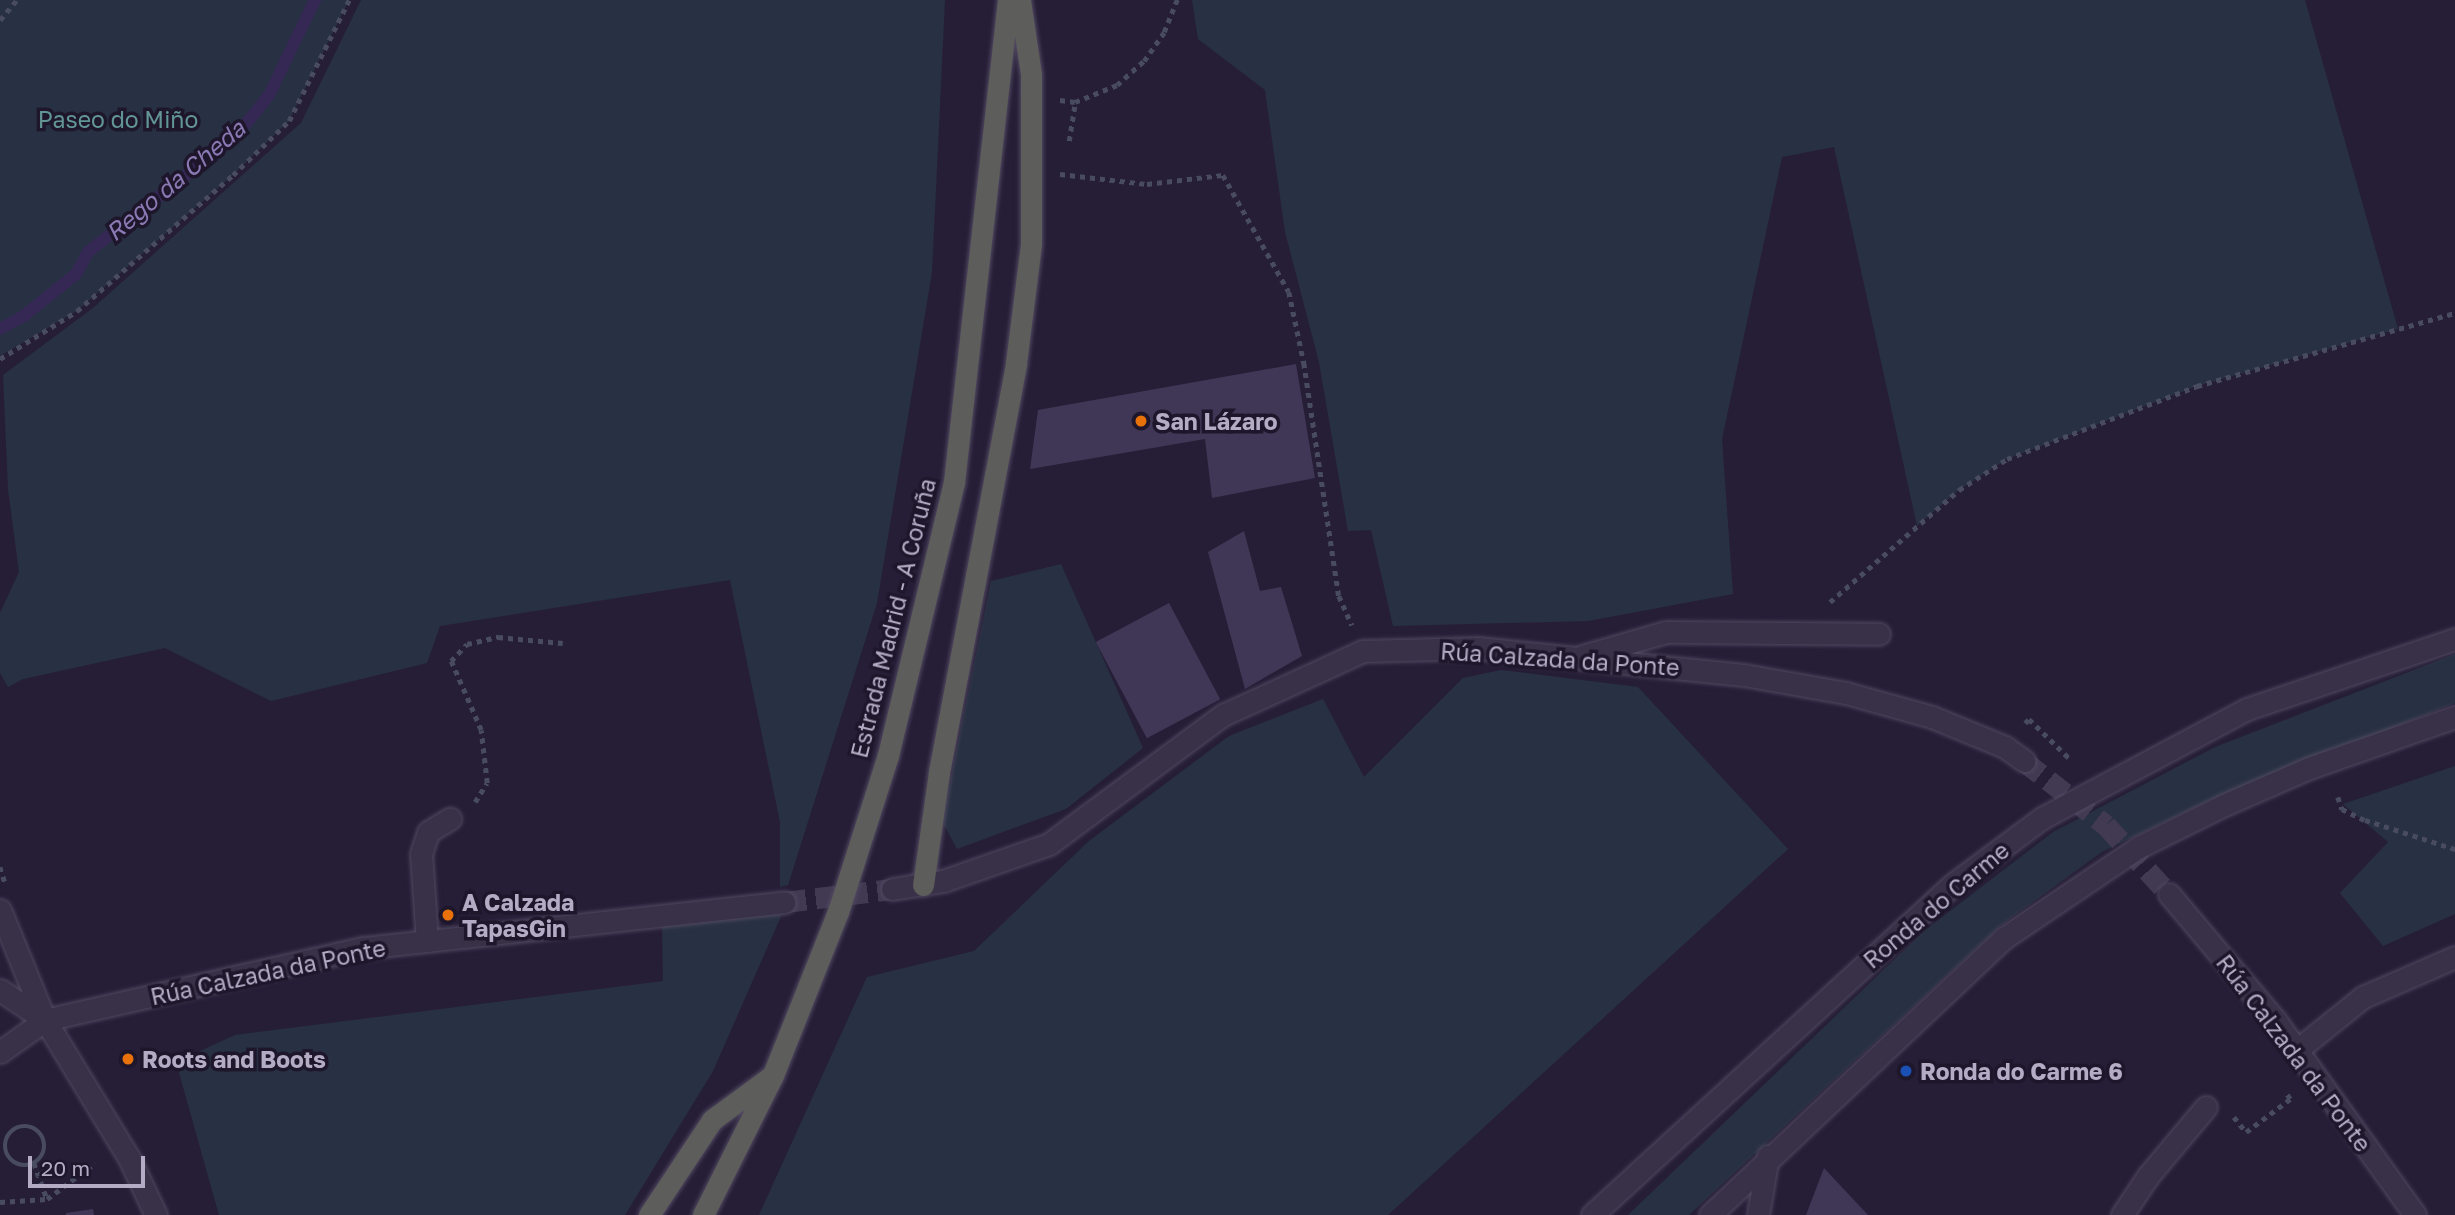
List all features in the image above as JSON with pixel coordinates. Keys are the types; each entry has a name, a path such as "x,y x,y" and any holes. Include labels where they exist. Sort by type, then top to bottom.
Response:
{"highway":[{"name":"Estrada Madrid - A Coruña","path":"703,1215 773,1074 838,912 888,755 954,482 1008,0"},
{"path":"923,886 939,772 979,573 1016,363 1031,244 1032,97 1020,0"},
{"path":"649,1215 712,1120 773,1074"}],"street":[{"path":"1581,656 1666,632 1879,634"},
{"name":"Ronda do Carme","path":"1592,1215 1952,885 2042,818 2247,709 2455,639"},
{"name":"Rúa Calzada da Ponte","path":"892,889 923,886 1049,844 1223,715 1363,651 1478,648 1581,656 1846,693 1932,717 2004,747 2024,761"},
{"path":"1710,1215 1768,1156 2004,937 2139,847 2298,772 2455,717"},
{"path":"427,941 421,854 428,832 450,819"},
{"name":"Rúa Calzada da Ponte","path":"2169,894 2297,1050 2415,1215"},
{"name":"Rúa Calzada da Ponte","path":"45,1020 363,948 785,902"},
{"path":"0,910 45,1020 130,1160 156,1215"},
{"path":"2297,1050 2363,997 2455,957"},
{"path":"0,990 45,1020"},
{"path":"0,1052 45,1020"},
{"path":"2122,1215 2148,1176 2206,1107"},
{"path":"1758,1215 1768,1156"}],"path":[{"path":"0,20 17,0"},
{"path":"0,359 77,311 233,175 289,121 349,0"},
{"path":"1032,97 1074,102 1117,85 1144,61 1164,33 1177,0"},
{"path":"1069,141 1074,102"},
{"path":"1032,166 1075,177 1146,184 1223,175 1289,292 1304,363 1339,596 1363,651"},
{"path":"1796,632 1959,491 2007,459 2197,386 2455,313"},
{"path":"450,819 476,801 487,783 481,730 451,661 467,644 498,637 563,643"},
{"path":"2029,719 2069,758"},
{"path":"2339,797 2342,809 2365,820 2455,849"},
{"path":"2228,1120 2232,1115 2246,1132 2290,1099 2283,1088"},
{"path":"20,1126 30,1126 45,1141 44,1151 34,1163 19,1166 5,1150 5,1140 20,1126"},
{"path":"0,1202 47,1199 99,1160"},
{"path":"34,1163 47,1199"}],"green space":[{"name":"Paseo do Miño","path":"0,0 349,0 289,121 233,175 77,311 0,356"},
{"path":"361,0 945,0 932,272 877,603 788,885 780,887 780,822 730,580 440,626 427,663 271,701 165,648 23,679 8,687 0,673 0,613 19,572 8,489 3,375 93,308 301,123"},
{"path":"1192,0 2305,0 2398,329 2197,386 2007,459 1959,490 1917,526 1834,147 1782,157 1722,439 1733,594 1588,621 1393,626 1371,530 1348,531 1319,362 1285,232 1265,90 1198,39"},
{"path":"1061,564 1143,748 1066,809 957,849 942,821 991,581"},
{"path":"2455,654 2455,703 2210,800 2102,852 2000,926 1689,1215 1628,1215 1924,931 2053,832 2215,747"},
{"path":"1501,670 1638,687 1788,849 1388,1215 759,1215 867,977 974,951 1089,841 1229,736 1323,699 1364,777 1463,678"},
{"path":"2455,766 2455,914 2383,946 2340,893 2388,842 2343,804"},
{"path":"782,914 713,1071 625,1215 219,1215 176,1062 235,1035 663,981 662,926"}],"building":[{"path":"1296,364 1315,478 1212,498 1205,439 1030,469 1038,410"},
{"path":"1244,531 1260,591 1281,587 1302,656 1245,689 1208,552"},
{"path":"1169,603 1220,699 1147,738 1096,642"},
{"path":"1824,1168 1868,1215 1806,1215"},
{"path":"93,1209 94,1215 66,1215 66,1213"}],"waterway":[{"name":"Rego da Cheda","path":"0,329 25,315 76,274 88,252 237,135 269,95 315,0"}],"tunnel":[{"path":"2024,761 2106,825 2169,894"},
{"path":"785,902 892,889"}],"place":[{"name":"San Lázaro","path":"1141,421"},
{"name":"A Calzada TapasGin","path":"448,915"},
{"name":"Roots and Boots","path":"128,1059"},
{"name":"Ronda do Carme 6","path":"1906,1071"}]}
